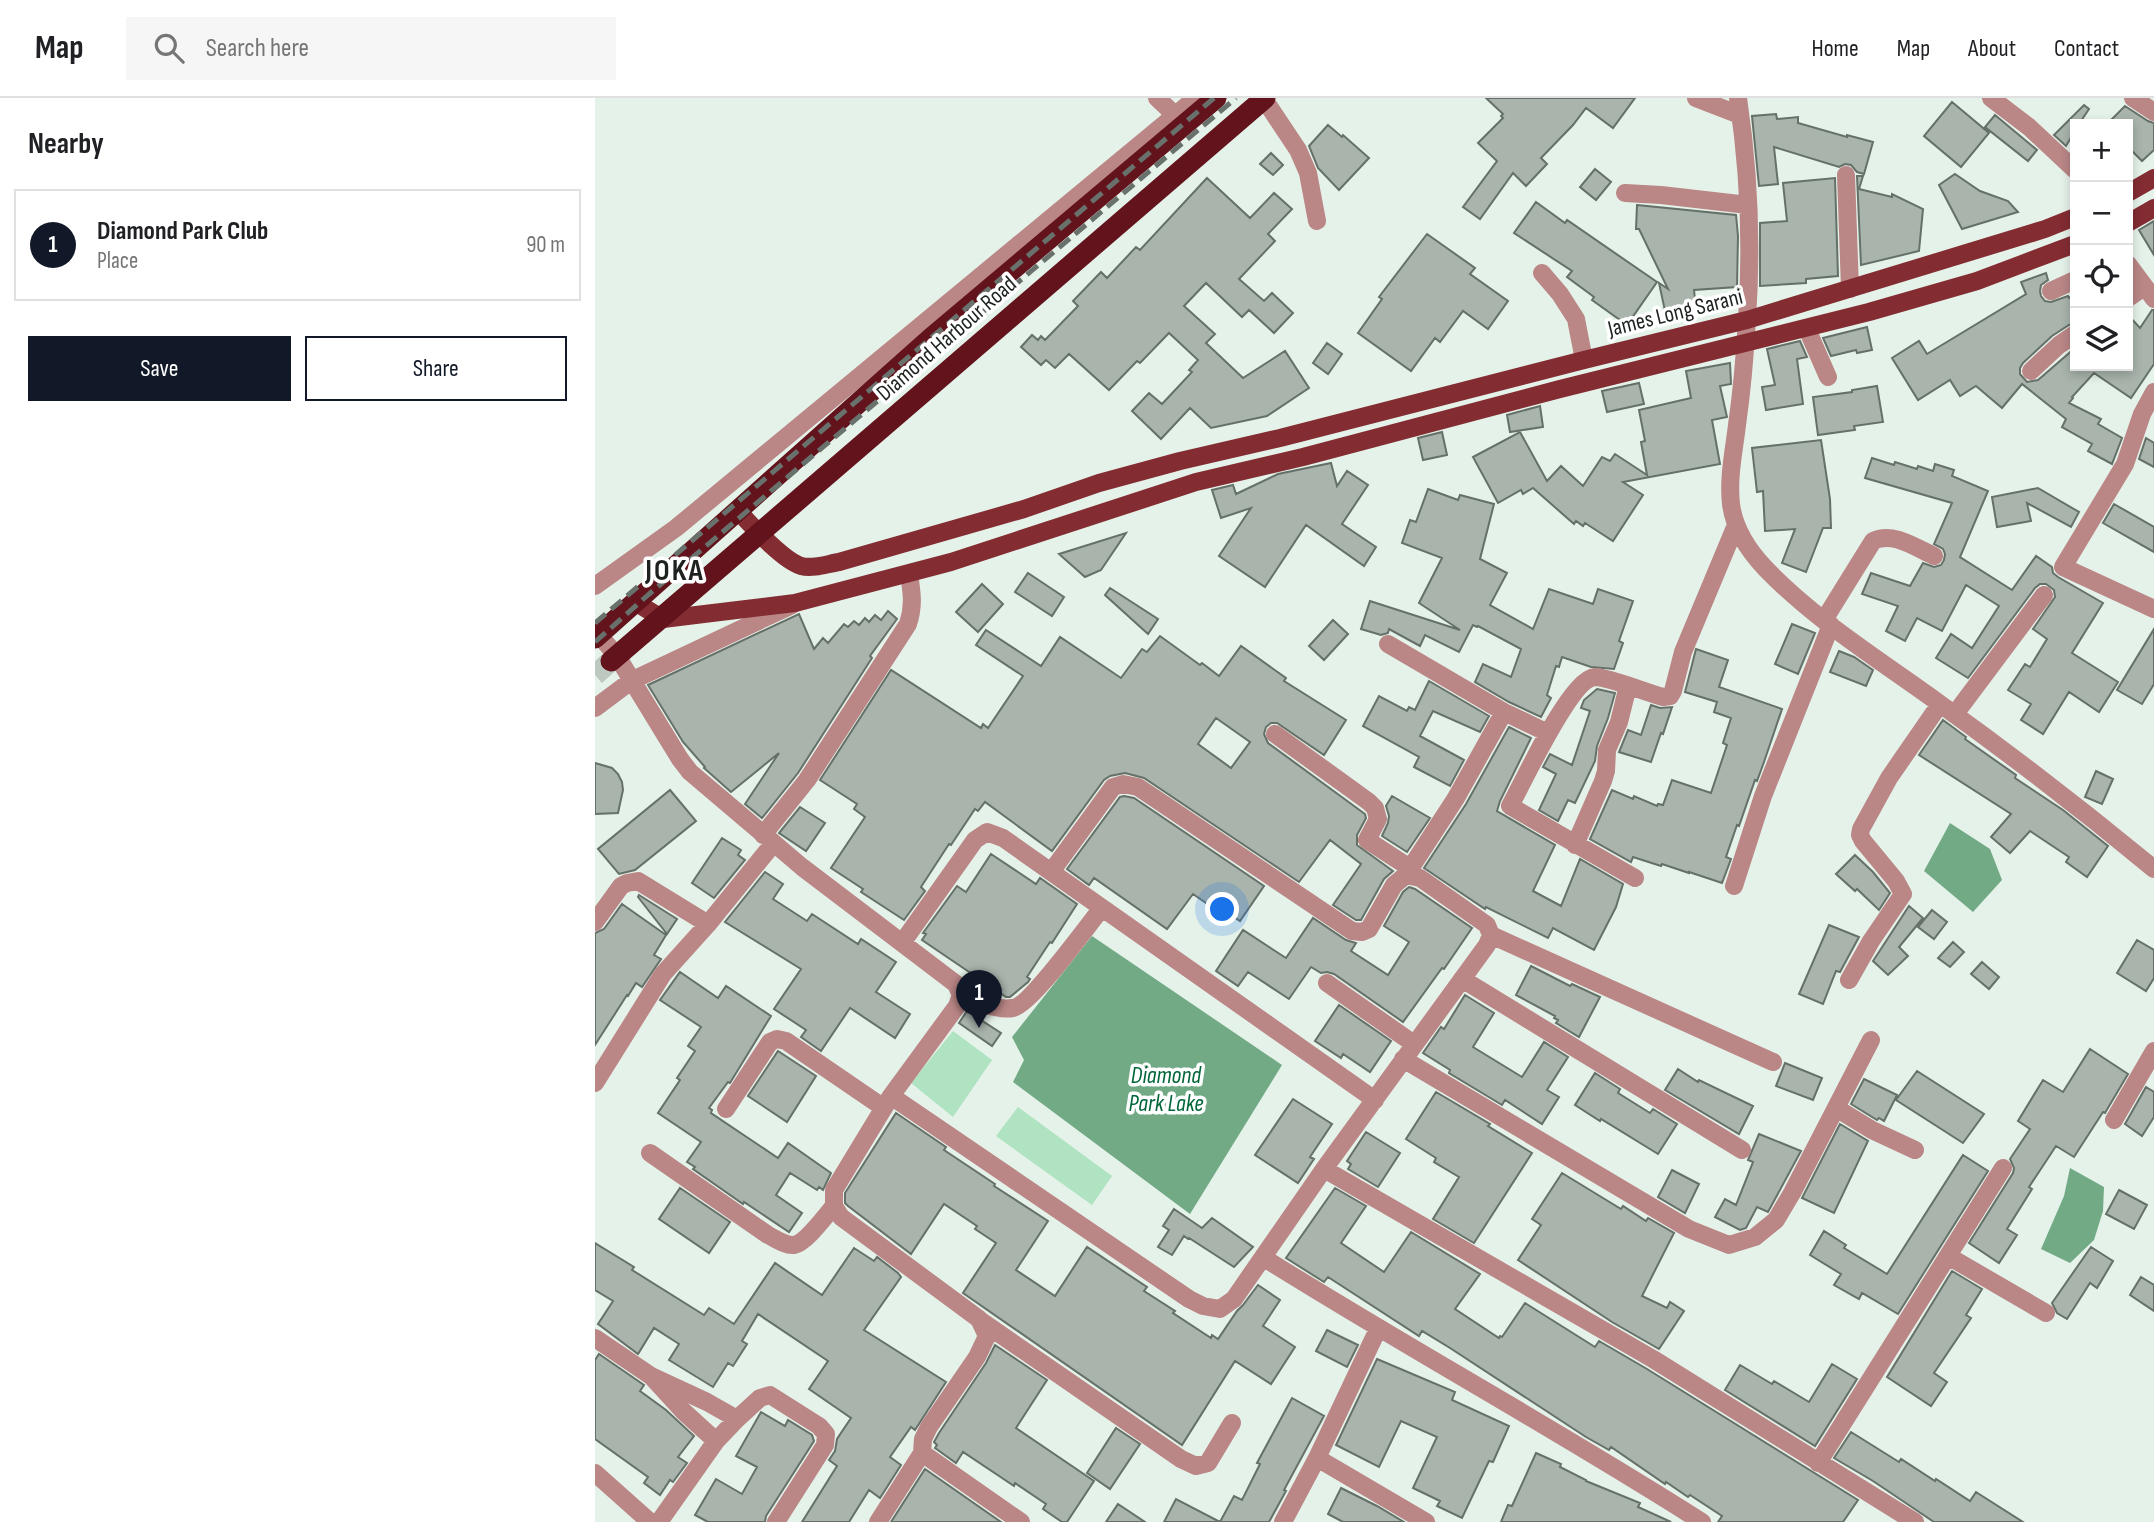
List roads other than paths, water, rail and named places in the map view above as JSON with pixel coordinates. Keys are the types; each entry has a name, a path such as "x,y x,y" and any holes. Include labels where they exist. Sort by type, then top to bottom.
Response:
{"highway":[{"name":"Diamond Harbour Road","path":"597,637 930,339 1216,98"},
{"name":"Diamond Harbour Road","path":"614,659 1264,99"}],"main road":[{"path":"2133,190 2154,178"},
{"path":"2133,220 2154,208"},
{"name":"James Long Sarani","path":"738,511 759,534 790,560 800,565 812,566 839,562 1024,509 1099,483 1747,320 2070,219"},
{"path":"635,602 663,618 795,603 951,562 1196,482 1807,329 1942,292 2019,267 2073,245"}],"street":[{"path":"1157,98 1175,115"},
{"path":"595,586 686,519 1196,98"},
{"path":"1696,98 1739,107 1747,158 1747,320 1730,478 1731,505 1736,525 1745,543 1765,568 1827,623 1955,714 2154,869"},
{"path":"1991,98 2029,127 2070,165"},
{"path":"2133,98 2154,112"},
{"path":"1264,99 1298,150 1308,173 1317,221"},
{"path":"1846,174 1850,289"},
{"path":"1625,194 1661,195 1748,205"},
{"path":"2133,271 2149,293"},
{"path":"1542,273 1576,319 1584,360"},
{"path":"2051,291 2070,283"},
{"path":"1807,329 1828,377"},
{"path":"2031,371 2070,337"},
{"path":"2154,391 2142,414 2125,464 2063,567 2154,609"},
{"path":"1635,878 1510,806 1548,733 1584,682 1598,677 1663,697 1670,696 1683,652 1736,525"},
{"path":"1734,886 1763,796 1827,623 1873,541 1880,537 1889,537 1934,556"},
{"path":"595,1083 663,974 708,924 768,839 908,624 913,598 909,574"},
{"path":"1955,714 2045,595"},
{"path":"595,708 631,681 795,603"},
{"path":"597,637 631,681 689,772 801,867 956,984 961,995 957,1006 888,1102 834,1190 834,1206 841,1217 978,1319 1181,1460 1196,1466 1208,1463 1232,1423"},
{"path":"1388,644 1504,712 1548,733"},
{"path":"1575,845 1603,781 1607,750 1619,722 1628,686"},
{"path":"1849,980 1871,941 1903,894 1896,881 1863,841 1861,829 1889,778 1940,704"},
{"path":"1051,872 1113,787 1123,784 1138,787 1352,931 1362,932 1369,929 1394,885 1408,872 1456,798 1504,712"},
{"path":"726,1110 770,1042 777,1039 786,1041 888,1102 1189,1299 1203,1306 1220,1309 1234,1299 1264,1258 1324,1169 1487,945 1491,935 1487,925 1408,872 1367,840 1378,819 1375,808 1275,734"},
{"path":"902,943 975,840 987,832 1003,838 1375,1100"},
{"path":"595,922 621,886 638,881 708,924"},
{"path":"961,995 1000,1009 1016,1008 1032,996 1102,908"},
{"path":"1491,935 1773,1062"},
{"path":"1462,979 1742,1150"},
{"path":"1327,983 1414,1044"},
{"path":"1403,1059 1689,1229 1729,1245 1755,1237 1776,1220 1871,1040"},
{"path":"2114,1120 2154,1051"},
{"path":"1836,1108 1872,1130 1915,1150"},
{"path":"650,1153 768,1235 784,1243 793,1245 802,1241 834,1206"},
{"path":"1818,1463 2003,1168"},
{"path":"1324,1169 1653,1359 1915,1522"},
{"path":"1948,1256 2046,1313"},
{"path":"1264,1258 1378,1329 1610,1463 1702,1522"},
{"path":"879,1522 922,1453 923,1439 929,1427 977,1357 987,1336 978,1319"},
{"path":"1283,1522 1317,1458 1378,1329"},
{"path":"595,1338 651,1376 737,1419"},
{"path":"651,1376 683,1411 716,1441"},
{"path":"659,1522 716,1441 760,1398 770,1395 819,1426 826,1434 825,1445 776,1522"},
{"path":"922,1453 1021,1522"},
{"path":"1317,1458 1426,1522"},
{"path":"595,1473 650,1522"}],"water":[{"path":"1950,823 1990,849 2002,880 1973,912 1924,871"},
{"name":"Diamond Park Lake","path":"1092,936 1282,1065 1190,1214 1013,1082 1024,1060 1012,1037"},
{"path":"2070,1168 2104,1187 2103,1211 2094,1240 2070,1263 2041,1249 2064,1196"}],"tunnel":[{"path":"595,675 611,661"}],"railway":[{"path":"595,623 1214,98"},
{"path":"595,642 1236,98"}],"place":[{"name":"Diamond Park Club","path":"979,1028"}],"district":[{"name":"JOKA","path":"675,570"}]}
